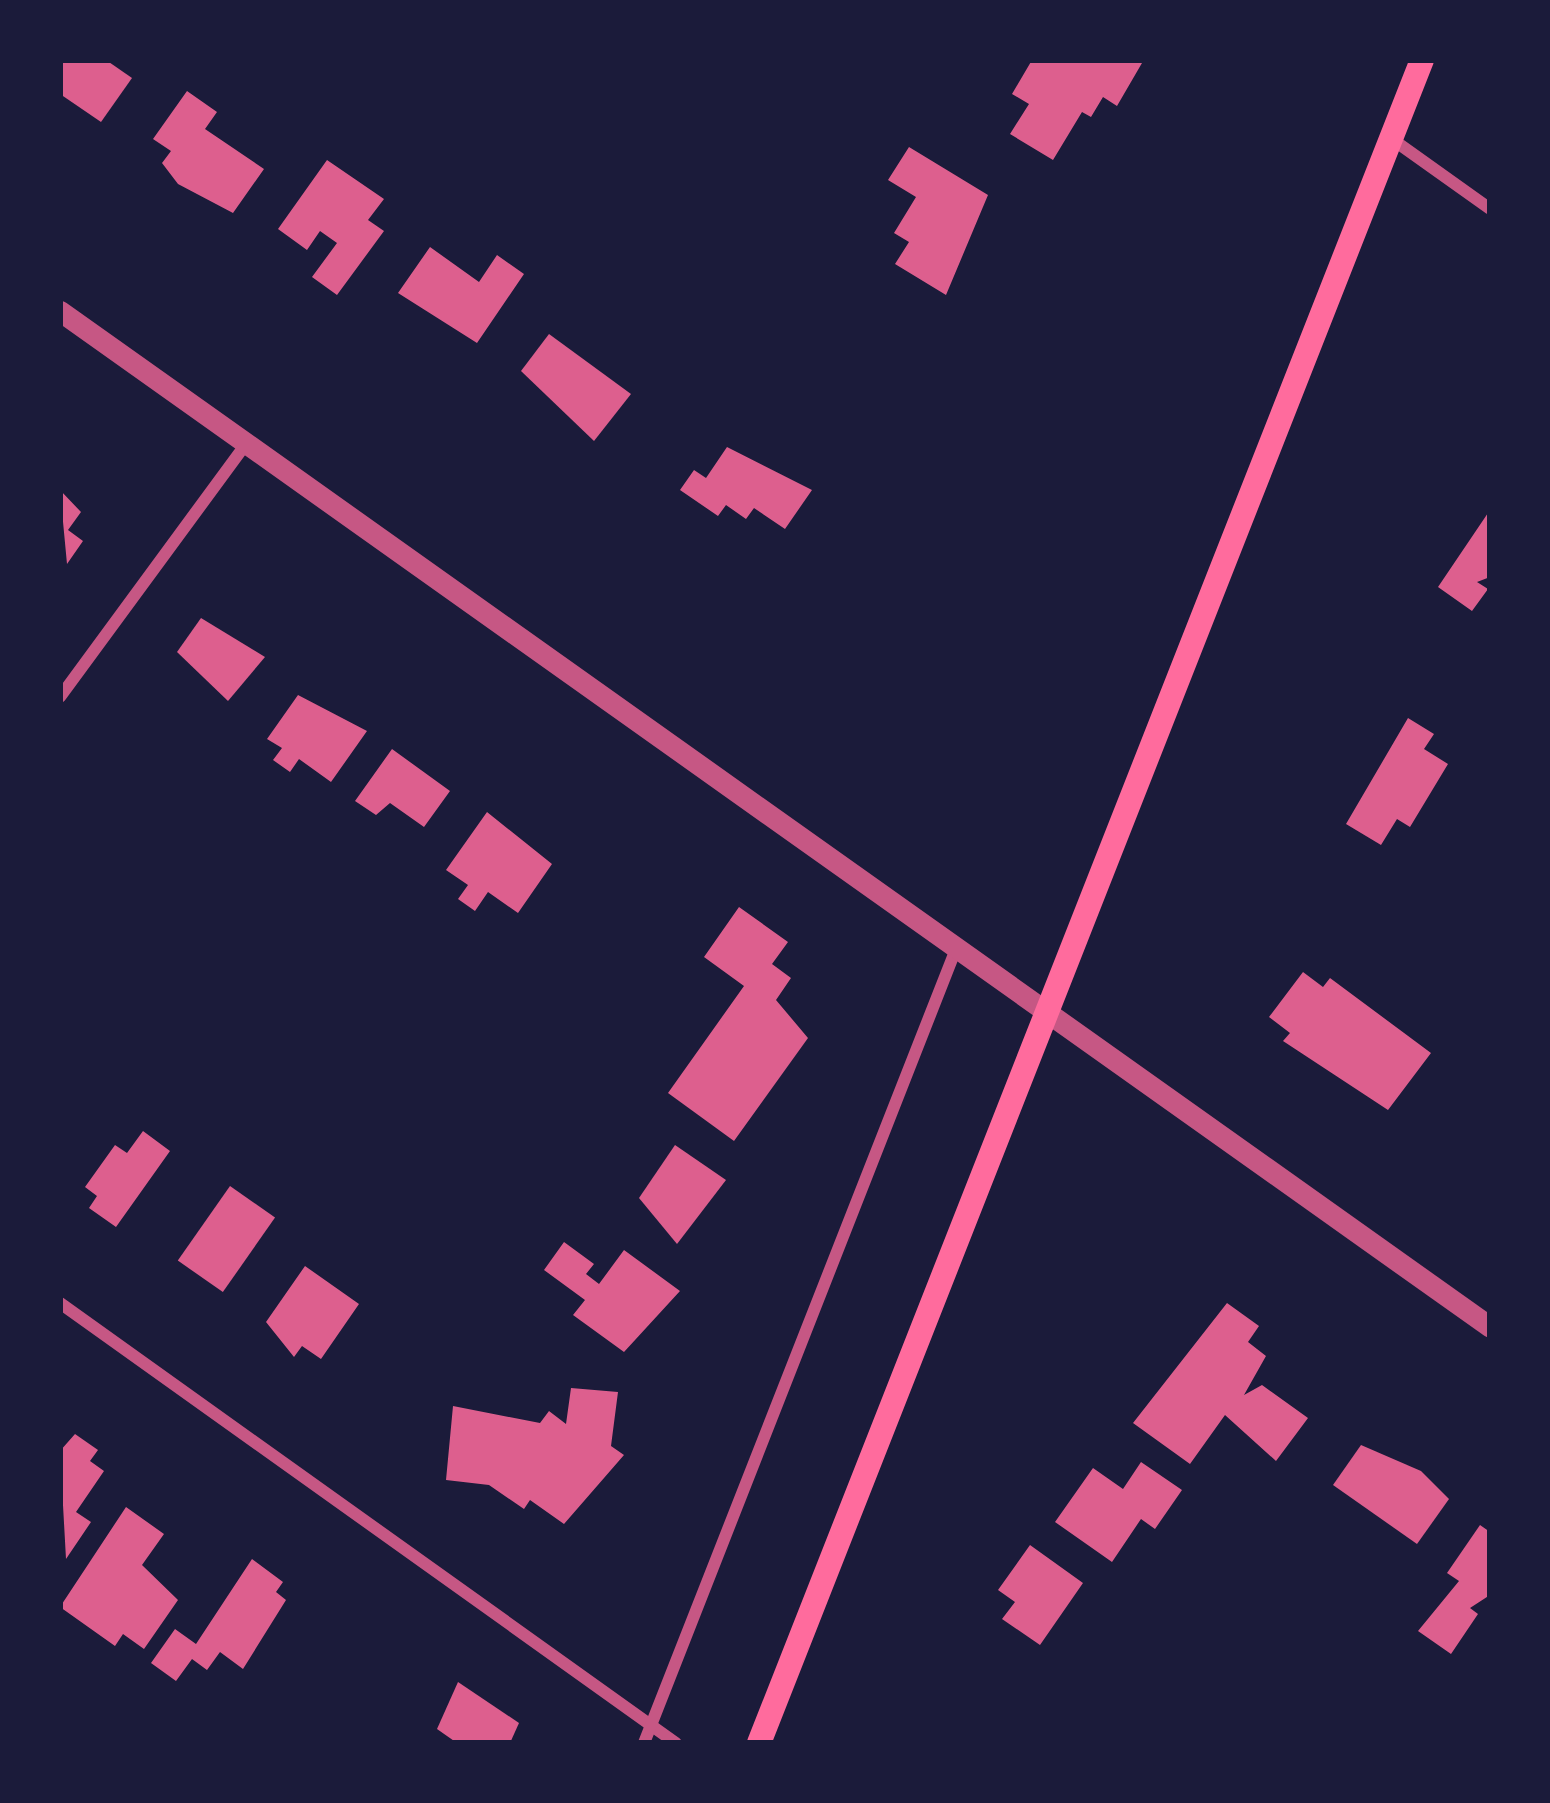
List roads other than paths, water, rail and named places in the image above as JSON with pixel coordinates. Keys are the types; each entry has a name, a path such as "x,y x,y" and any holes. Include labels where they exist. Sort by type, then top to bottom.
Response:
{"main road":[{"path":"759,1743 1051,1016 1422,60"}],"street":[{"path":"1392,139 1490,209"},
{"path":"60,311 1490,1328"},
{"path":"60,697 247,444"},
{"path":"644,1743 956,949"},
{"path":"60,1303 676,1743"}]}
